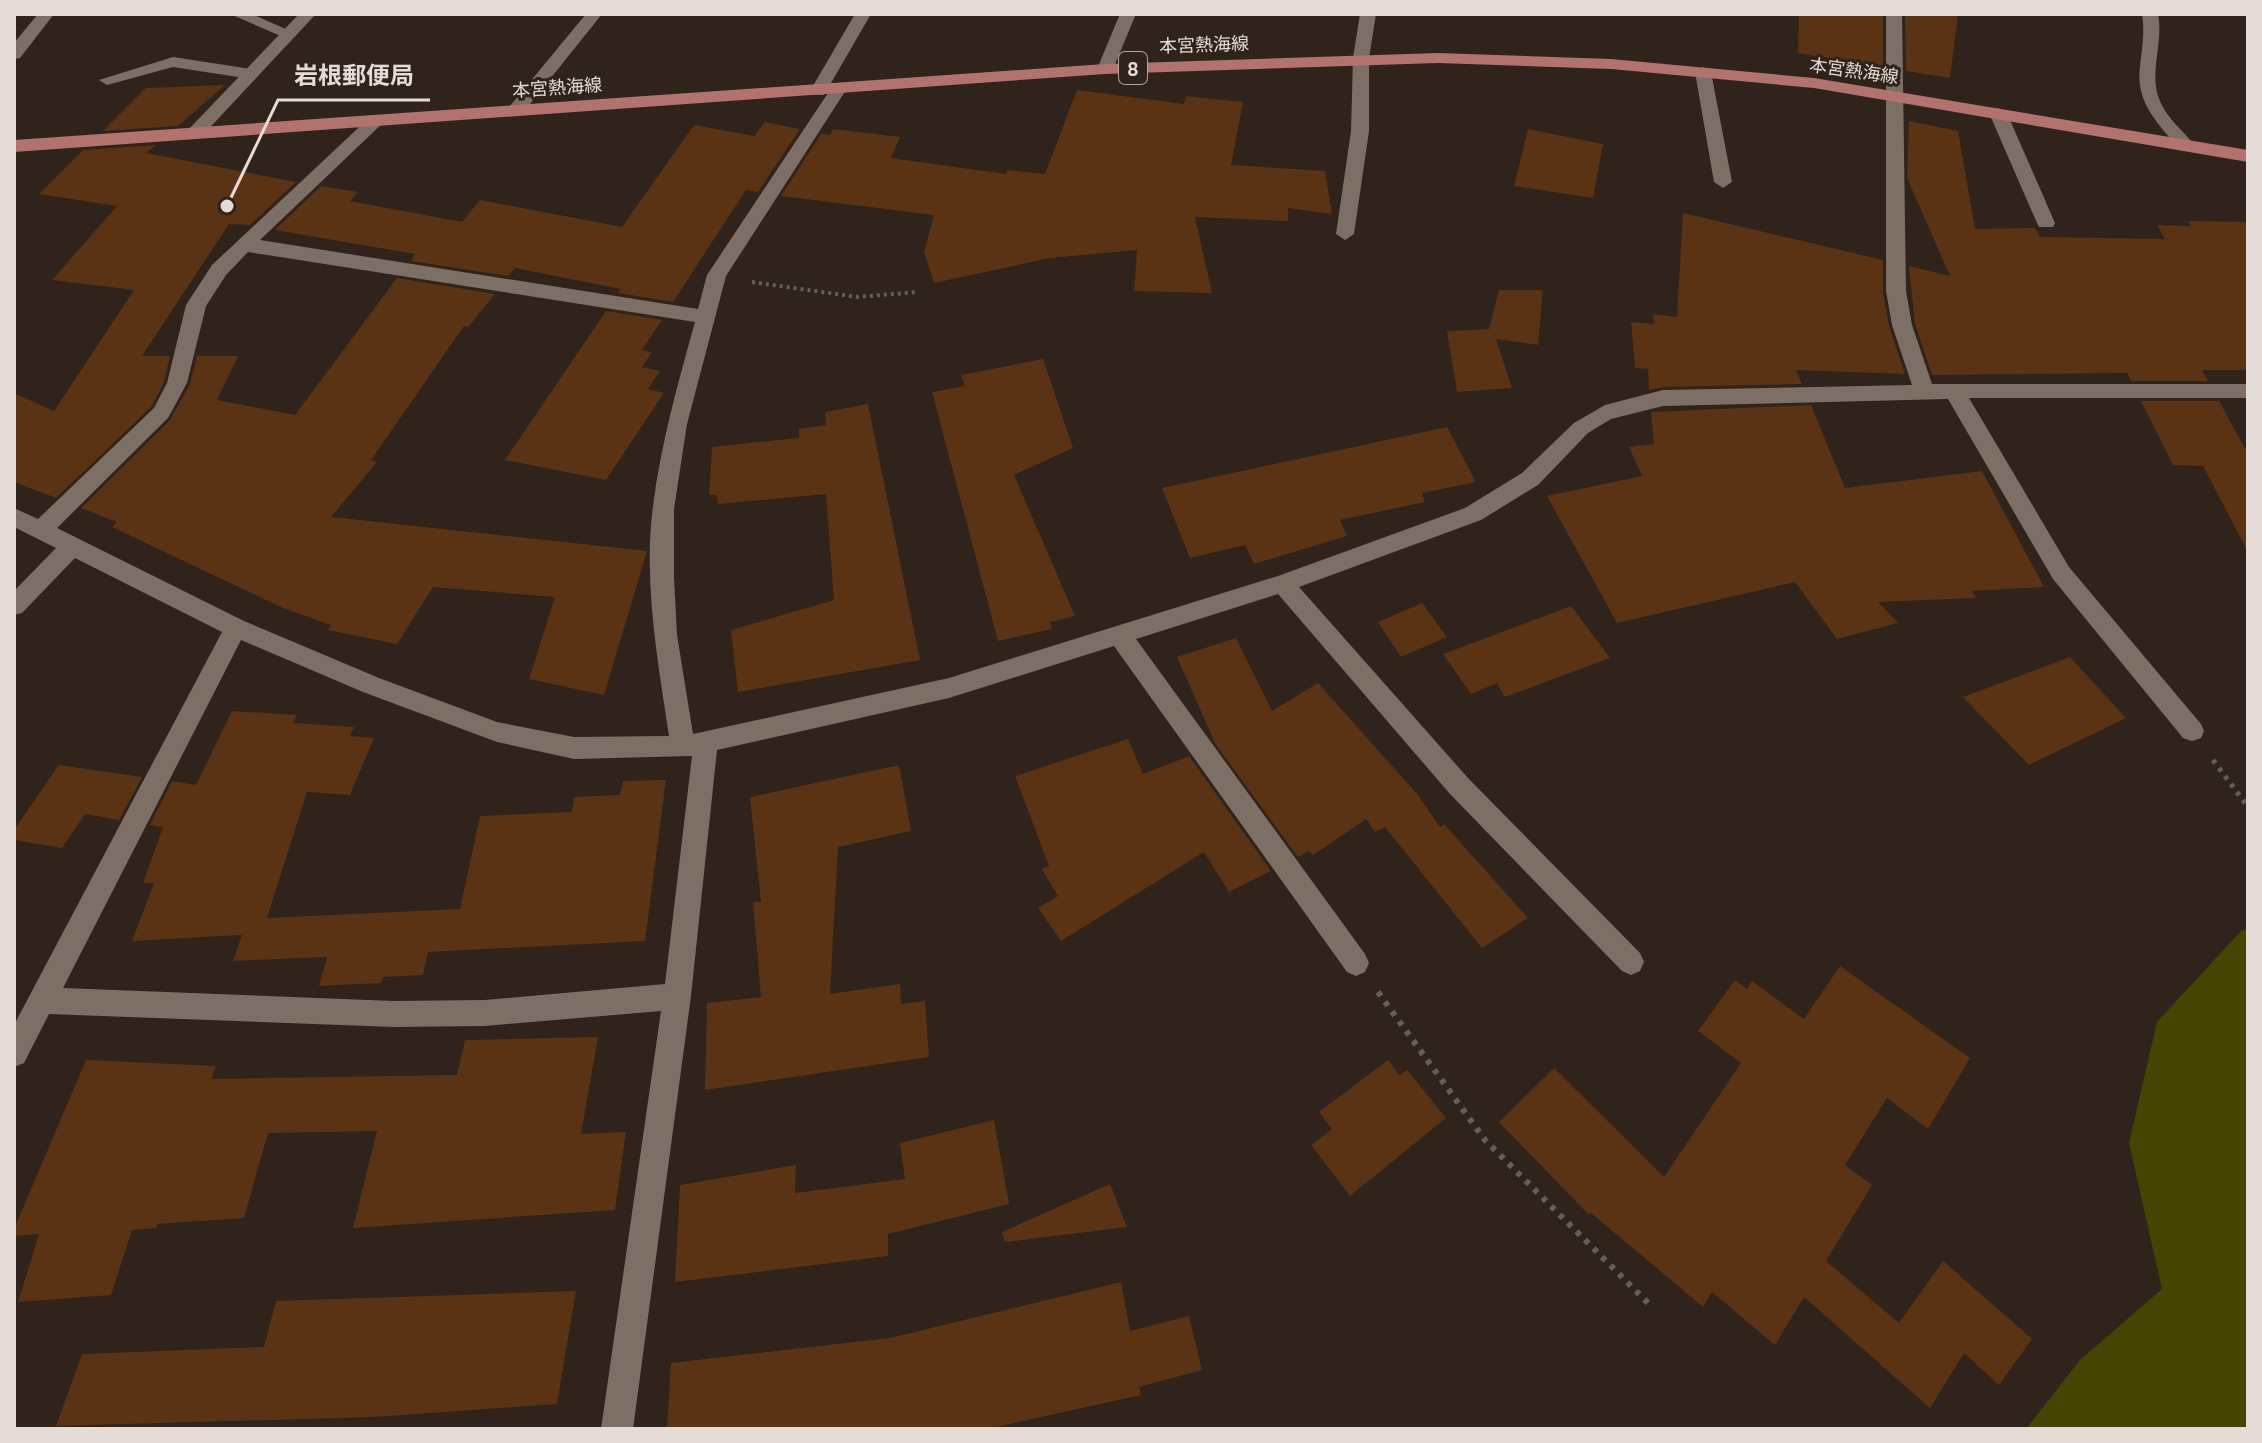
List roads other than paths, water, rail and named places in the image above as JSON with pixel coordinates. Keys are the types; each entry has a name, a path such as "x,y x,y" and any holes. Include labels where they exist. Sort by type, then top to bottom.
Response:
{"main road":[{"name":"本宮熱海線","path":"14,146 1105,69 1361,58 1525,60 1703,72 1895,96 2248,156"}],"street":[{"path":"14,54 46,14"},
{"path":"238,14 289,34"},
{"path":"195,133 308,14"},
{"path":"516,110 594,14"},
{"path":"617,1429 677,996 695,745 665,635 663,509 677,424 717,275 828,90 863,14"},
{"path":"1105,69 1128,14"},
{"path":"1345,234 1360,131 1361,58 1368,14"},
{"path":"1894,14 1896,291 1902,325 1924,391"},
{"path":"2150,14 2153,38 2148,92 2152,104 2186,146"},
{"path":"107,80 173,62 251,74"},
{"path":"1703,72 1723,182"},
{"path":"1998,113 2046,223"},
{"path":"40,531 161,413 177,383 196,305 219,270 293,196 377,120"},
{"path":"246,245 313,253 704,317"},
{"path":"14,517 236,628 371,685 497,732 574,748 695,745 949,688 1121,637 1282,584 1473,514 1530,479 1581,428 1625,405 1663,398 1924,391 2248,391"},
{"path":"1954,391 2061,573 2192,731"},
{"path":"14,606 72,546"},
{"path":"1282,584 1459,786 1631,962"},
{"path":"14,1053 236,628"},
{"path":"1121,637 1356,963"},
{"path":"43,1000 394,1014 485,1013 677,996"}],"place":[{"name":"岩根郵便局","path":"227,206"}]}
